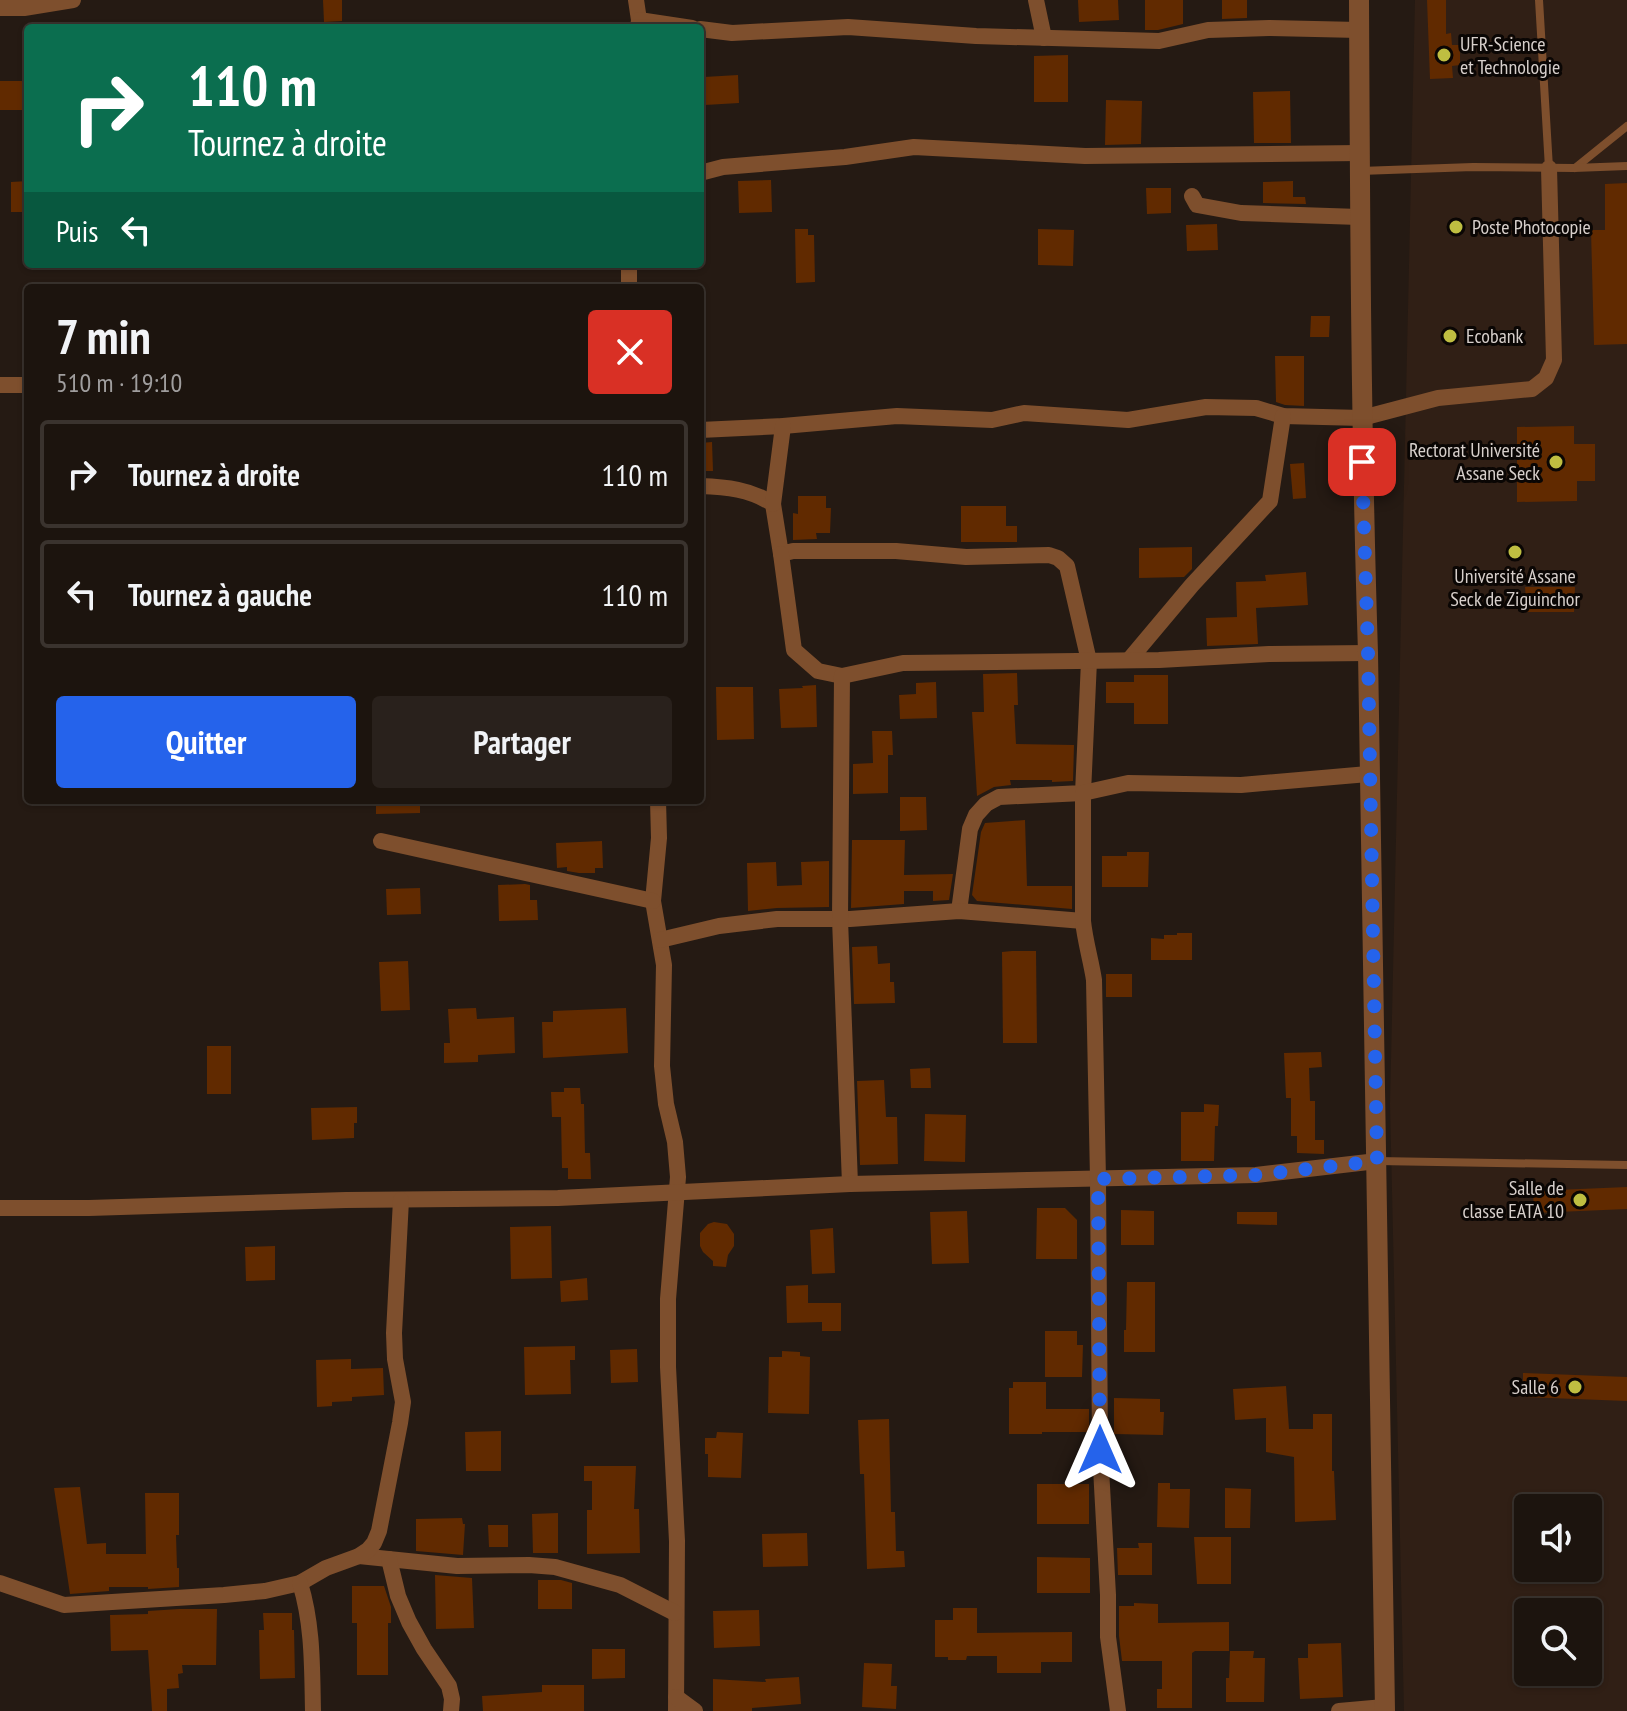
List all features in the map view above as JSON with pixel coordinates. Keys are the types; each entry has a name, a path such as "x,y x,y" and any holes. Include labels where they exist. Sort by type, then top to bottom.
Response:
{"street":[{"path":"0,8 24,8 73,0"},
{"path":"636,0 638,24"},
{"path":"1036,0 1044,38"},
{"path":"1339,1711 1384,1709 1359,217 1359,0"},
{"path":"704,30 732,33 848,27 976,36 1159,41 1208,30 1359,30"},
{"path":"704,172 723,167 845,157 914,147 1085,156 1360,162"},
{"path":"704,430 897,416 992,420 1024,413 1128,420 1206,407 1256,408 1283,416 1362,418 1438,398 1532,389 1546,378 1554,360 1549,168"},
{"path":"1192,196 1197,205 1241,213 1359,217"},
{"path":"0,385 24,385"},
{"path":"1129,660 1192,585 1270,501 1283,416"},
{"path":"783,426 773,504 794,650 818,671 842,676 903,663 1368,653"},
{"path":"704,486 736,489 773,504"},
{"path":"781,554 793,551 896,551 966,557 1049,555 1067,566 1089,661 1083,793 1083,921 1094,980 1100,1450 1108,1637 1118,1711"},
{"path":"842,676 840,919 850,1184"},
{"path":"959,911 970,829 976,815 986,804 999,797 1083,793 1128,783 1241,785 1368,774"},
{"path":"658,804 659,838 653,901 664,965 662,1066 677,1161 668,1299 677,1541 676,1704 695,1711"},
{"path":"381,841 653,901"},
{"path":"660,940 719,926 763,921 959,911 1083,921"},
{"path":"0,1208 558,1198 850,1184 1256,1175 1377,1161"},
{"path":"0,1583 64,1605 265,1591 300,1583 326,1568 359,1556 374,1543 379,1531 403,1402 394,1333 401,1200"},
{"path":"359,1556 457,1566 555,1567 620,1585 675,1613"},
{"path":"389,1559 398,1596 409,1622 449,1686 451,1711"},
{"path":"300,1583 310,1626 313,1711"}],"lane":[{"path":"1539,0 1549,168"},
{"path":"1574,168 1627,126"},
{"path":"1360,162 1473,167 1627,166"},
{"path":"1377,1161 1627,1165"}],"shaded area":[{"name":"Université Assane Seck de Ziguinchor","path":"1415,0 1627,0 1627,1711 1404,1711 1390,1104"}],"building":[{"path":"323,0 342,0 342,21 324,22"},
{"path":"1078,0 1118,0 1119,20 1079,22"},
{"path":"1145,0 1183,0 1183,24 1145,30"},
{"path":"1222,0 1247,0 1247,18 1222,19"},
{"name":"UFR-Science et Technologie","path":"1427,0 1446,0 1446,34 1451,33 1452,45 1460,45 1460,65 1452,66 1453,78 1430,79"},
{"path":"1068,55 1068,102 1034,102 1034,56"},
{"path":"738,75 739,103 705,105 704,77"},
{"path":"0,81 24,81 24,110 0,110"},
{"path":"1290,91 1291,143 1254,143 1253,92"},
{"path":"1106,100 1142,101 1141,144 1105,145"},
{"path":"771,180 772,212 739,213 738,181"},
{"path":"24,181 24,212 11,212 11,182"},
{"path":"1293,181 1293,197 1305,197 1306,204 1263,203 1263,182"},
{"path":"1627,183 1627,344 1594,345 1591,230 1605,230 1605,184"},
{"path":"1146,188 1171,188 1171,213 1147,214"},
{"path":"1217,224 1218,250 1187,251 1186,225"},
{"path":"795,229 808,229 808,235 814,235 815,282 796,283"},
{"path":"1038,229 1074,230 1073,266 1038,265"},
{"path":"1311,316 1330,316 1329,337 1310,337"},
{"path":"1275,356 1304,356 1304,406 1276,402"},
{"name":"Rectorat Université Assane Seck","path":"1574,426 1574,444 1595,444 1595,481 1577,481 1577,501 1517,502 1517,427"},
{"path":"712,442 713,471 704,471 704,443"},
{"path":"1304,463 1306,498 1293,499 1290,464"},
{"path":"798,496 826,496 826,508 831,508 830,533 816,533 817,539 793,540 793,513 798,514"},
{"path":"961,506 1006,506 1006,526 1017,526 1017,542 961,542"},
{"path":"1192,547 1192,569 1184,577 1139,578 1139,548"},
{"path":"1306,572 1308,605 1256,608 1258,644 1207,646 1206,618 1237,617 1236,582 1266,581 1265,575"},
{"path":"1525,587 1575,587 1574,612 1527,612"},
{"path":"1017,673 1018,705 1014,705 1016,744 1074,745 1073,781 1010,780 1011,785 994,787 977,796 972,712 984,712 983,674"},
{"path":"1134,675 1168,675 1168,724 1134,724 1134,703 1106,703 1106,682 1134,682"},
{"path":"936,682 937,718 900,719 899,695 916,694 916,683"},
{"path":"816,685 817,727 781,728 779,689"},
{"path":"716,687 753,687 754,739 717,740"},
{"path":"872,731 892,731 893,755 888,755 888,793 853,794 853,764 873,763"},
{"path":"900,797 926,797 927,830 900,831"},
{"path":"376,804 420,804 420,813 376,814"},
{"path":"1025,820 1027,886 1072,886 1072,909 977,901 972,895 985,823"},
{"path":"852,840 905,840 904,875 953,874 949,900 933,901 933,891 904,891 904,904 851,908"},
{"path":"602,841 603,868 595,868 595,873 557,868 556,843"},
{"path":"1127,852 1149,852 1148,887 1102,887 1102,856 1127,856"},
{"path":"829,861 829,907 748,911 747,863 776,862 777,886 802,885 801,862"},
{"path":"498,885 530,885 530,900 537,900 538,920 499,921"},
{"path":"420,888 421,914 387,915 386,889"},
{"path":"1192,933 1192,960 1151,960 1151,938 1164,939 1164,935"},
{"path":"877,946 878,964 890,963 895,1003 854,1004 852,947"},
{"path":"1036,951 1037,1043 1003,1043 1002,952"},
{"path":"408,961 410,1010 381,1011 379,962"},
{"path":"1106,974 1132,974 1132,997 1106,997"},
{"path":"476,1008 477,1019 514,1017 515,1053 478,1055 478,1062 444,1063 444,1043 450,1043 448,1009"},
{"path":"626,1008 628,1053 543,1058 542,1022 553,1022 553,1011"},
{"path":"207,1046 231,1046 231,1094 207,1094"},
{"path":"1321,1052 1322,1067 1309,1068 1310,1101 1315,1101 1315,1140 1324,1140 1324,1154 1297,1153 1297,1136 1291,1136 1291,1098 1286,1098 1284,1053"},
{"path":"930,1068 931,1088 911,1088 910,1069"},
{"path":"884,1080 886,1117 897,1117 898,1164 860,1165 857,1081"},
{"path":"564,1088 580,1088 581,1104 584,1104 585,1153 590,1153 591,1179 568,1179 568,1168 562,1168 561,1117 552,1117 551,1092 564,1092"},
{"path":"1204,1104 1219,1105 1214,1161 1181,1161 1181,1112 1204,1112"},
{"path":"357,1107 354,1138 312,1140 311,1108"},
{"path":"925,1114 966,1115 965,1162 924,1161"},
{"name":"Salle de classe EATA 10","path":"1627,1187 1627,1209 1534,1213 1533,1191"},
{"path":"1037,1208 1065,1208 1077,1220 1077,1259 1036,1259"},
{"path":"1121,1210 1154,1211 1154,1245 1121,1245"},
{"path":"967,1211 969,1263 932,1264 930,1212"},
{"path":"1237,1212 1277,1212 1277,1225 1237,1224"},
{"path":"714,1222 727,1224 734,1234 734,1246 728,1255 726,1267 713,1266 713,1261 700,1246 700,1233"},
{"path":"551,1226 552,1278 511,1279 510,1227"},
{"path":"833,1228 835,1273 812,1274 810,1230"},
{"path":"275,1246 275,1280 246,1281 245,1247"},
{"path":"587,1278 588,1300 561,1302 560,1281"},
{"path":"1127,1282 1155,1282 1155,1352 1124,1352"},
{"path":"808,1285 808,1303 841,1303 841,1331 822,1331 822,1322 787,1323 786,1286"},
{"path":"1045,1331 1077,1331 1077,1345 1083,1345 1082,1377 1045,1377"},
{"path":"575,1346 575,1360 570,1360 571,1394 525,1395 524,1347"},
{"path":"637,1349 638,1382 611,1383 610,1350"},
{"path":"782,1351 800,1352 800,1356 810,1357 809,1414 768,1413 769,1357 782,1357"},
{"path":"351,1359 351,1369 383,1368 384,1395 352,1397 352,1401 317,1407 316,1360"},
{"name":"Salle 6","path":"1523,1373 1627,1377 1627,1401 1523,1397"},
{"path":"1013,1382 1046,1382 1046,1409 1089,1409 1089,1432 1009,1434 1009,1388 1013,1388"},
{"path":"1286,1386 1289,1429 1313,1429 1313,1414 1332,1414 1336,1520 1295,1522 1294,1457 1266,1452 1266,1418 1235,1420 1233,1389"},
{"path":"1114,1398 1160,1399 1160,1412 1164,1412 1163,1435 1114,1434"},
{"path":"889,1419 891,1512 895,1512 896,1551 904,1551 905,1567 867,1569 864,1474 860,1474 858,1420"},
{"path":"501,1431 501,1471 466,1471 465,1432"},
{"path":"717,1432 743,1433 741,1478 708,1477 705,1438 716,1438"},
{"path":"584,1466 636,1466 634,1509 639,1509 640,1553 587,1554 587,1510 592,1510 592,1481 584,1481"},
{"path":"1158,1483 1170,1483 1170,1489 1190,1489 1189,1528 1157,1527"},
{"path":"1037,1484 1089,1484 1089,1524 1037,1524"},
{"path":"80,1487 87,1544 106,1543 106,1554 146,1554 145,1493 179,1493 179,1535 176,1535 179,1587 109,1587 109,1591 70,1594 54,1488"},
{"path":"1225,1488 1251,1489 1250,1528 1225,1528"},
{"path":"558,1513 558,1553 533,1553 532,1514"},
{"path":"462,1518 465,1524 463,1555 416,1551 416,1519"},
{"path":"488,1525 508,1525 508,1547 489,1547"},
{"path":"807,1533 808,1566 763,1567 762,1534"},
{"path":"1194,1537 1231,1537 1231,1584 1197,1584"},
{"path":"1138,1543 1152,1543 1152,1575 1118,1575 1117,1548 1139,1548"},
{"path":"1037,1557 1090,1558 1090,1593 1037,1593"},
{"path":"435,1575 472,1578 474,1628 436,1629"},
{"path":"538,1580 572,1583 572,1609 538,1609"},
{"path":"352,1586 384,1586 391,1607 388,1675 357,1675 357,1623 352,1623"},
{"path":"1134,1603 1158,1604 1158,1623 1229,1622 1229,1651 1192,1653 1192,1708 1157,1708 1157,1689 1162,1689 1162,1661 1122,1661 1119,1606 1134,1606"},
{"path":"953,1608 977,1608 977,1633 1072,1632 1072,1662 1041,1662 1041,1673 997,1673 997,1656 967,1656 966,1660 935,1657 935,1620 953,1620"},
{"path":"217,1609 216,1665 182,1665 183,1673 178,1674 179,1688 167,1689 167,1711 152,1711 148,1650 111,1651 110,1615"},
{"path":"759,1610 760,1646 714,1648 713,1611"},
{"path":"263,1613 292,1613 295,1678 260,1679 259,1630 264,1630"},
{"path":"1341,1643 1343,1697 1300,1699 1298,1658 1308,1658 1308,1644"},
{"path":"592,1649 625,1649 625,1678 592,1679"},
{"path":"1230,1651 1254,1651 1253,1658 1265,1658 1264,1702 1226,1702"},
{"path":"864,1663 892,1664 891,1686 897,1686 896,1709 862,1707"},
{"path":"799,1677 801,1704 752,1708 752,1711 713,1711 713,1679 766,1682 765,1679"},
{"path":"542,1685 584,1685 584,1711 483,1711 482,1696 542,1692"}],"place":[{"name":"UFR-Science et Technologie","path":"1444,55"},
{"name":"Poste Photocopie","path":"1456,227"},
{"name":"Ecobank","path":"1450,336"},
{"name":"Rectorat Université Assane Seck","path":"1556,462"},
{"name":"Université Assane Seck de Ziguinchor","path":"1515,552"},
{"name":"Salle de classe EATA 10","path":"1580,1200"},
{"name":"Salle 6","path":"1575,1387"}],"route":[{"path":"1100,1450 1098,1179 1256,1175 1377,1161 1362,462"}]}
